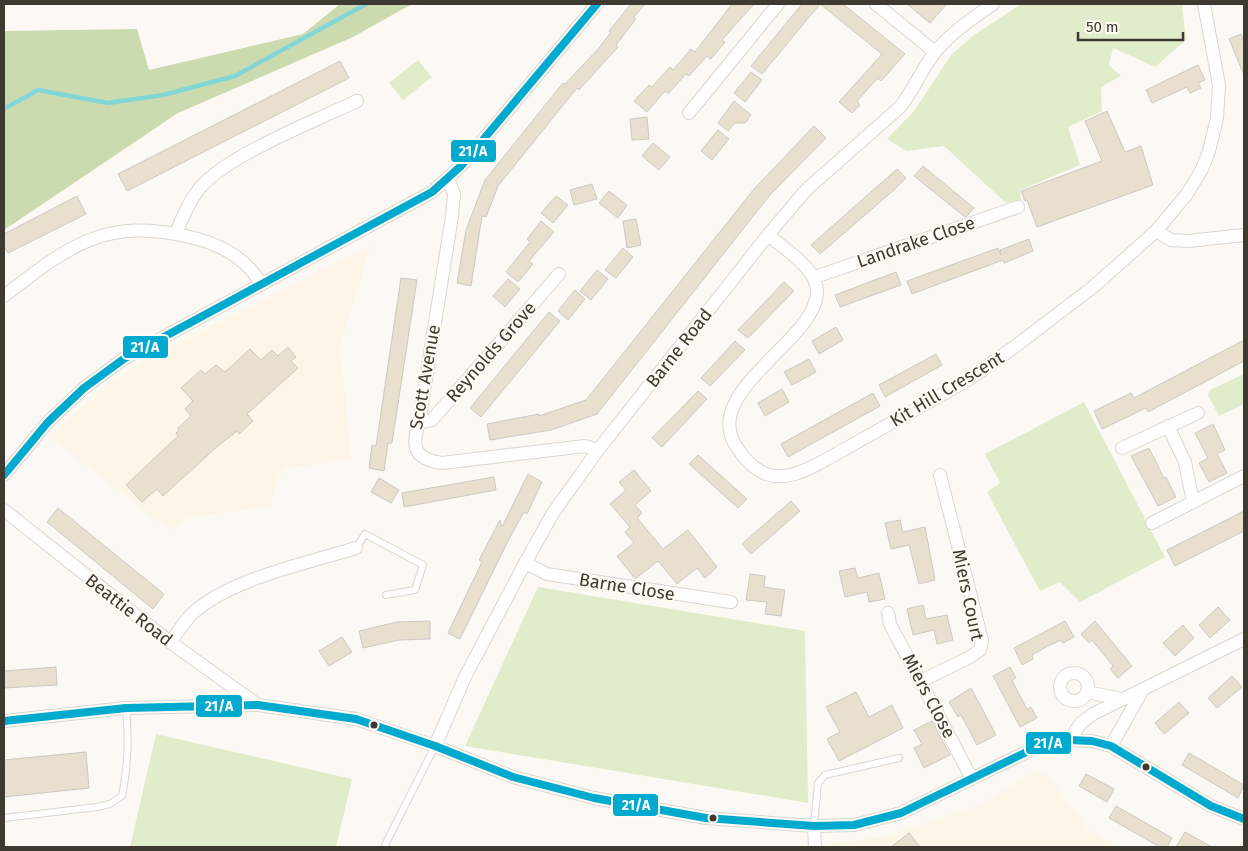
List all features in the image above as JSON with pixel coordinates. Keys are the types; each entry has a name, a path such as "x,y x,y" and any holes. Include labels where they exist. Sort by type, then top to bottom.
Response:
{"street":[{"path":"4,475 48,422 90,383 125,358 432,192 462,166 597,4"},
{"path":"689,113 778,4"},
{"path":"876,4 935,52"},
{"name":"Barne Road","path":"436,746 465,677 525,563 553,513 598,450 768,235 806,190 900,107 913,92 935,52 968,21 993,4"},
{"name":"Kit Hill Crescent","path":"814,277 817,293 809,315 741,392 730,417 730,434 735,446 754,467 767,474 780,476 799,473 968,380 1084,294 1156,230 1187,194 1210,151 1217,118 1219,85 1204,4"},
{"path":"176,234 187,206 200,188 220,171 251,152 357,101"},
{"name":"Scott Avenue","path":"448,178 454,194 452,216 419,422 414,440 417,452 426,461 442,464 585,446 598,450"},
{"name":"Landrake Close","path":"814,277 1018,208"},
{"path":"4,296 58,255 80,243 112,232 146,230 176,234 209,242 228,250 252,268 261,284"},
{"path":"1156,230 1171,240 1188,242 1244,235"},
{"path":"768,235 814,277"},
{"name":"Reynolds Grove","path":"419,422 432,420 559,274"},
{"path":"1122,448 1198,413"},
{"path":"1168,426 1184,462 1193,502"},
{"name":"Miers Court","path":"921,681 970,657 980,650 982,640 940,475"},
{"path":"1152,523 1244,476"},
{"name":"Beattie Road","path":"4,510 170,642 258,706"},
{"path":"170,642 192,615 221,594 259,578 356,548"},
{"name":"Barne Close","path":"525,563 547,574 731,602"},
{"name":"Miers Close","path":"888,613 890,624 972,779"},
{"path":"1069,740 1081,724 1122,699 1142,691 1244,639"},
{"path":"1111,746 1142,691"},
{"path":"1087,692 1122,699"},
{"path":"4,720 126,708 258,706 356,719 436,746 513,777 594,798 706,818 814,826 854,825 901,813 1043,744 1069,740 1092,741 1111,746 1211,806 1244,819"},
{"path":"814,826 815,847"}],"lane":[{"path":"356,548 366,534 423,565 415,590 386,595"},
{"path":"4,818 96,807 110,804 122,796 126,777 128,734 126,708"},
{"path":"384,847 436,746"},
{"path":"814,826 818,783 825,775 898,758"}],"shaded area":[{"path":"371,245 340,347 352,460 287,468 277,478 270,507 188,517 170,530 47,436 112,380 147,358"},
{"path":"1035,772 1048,776 1087,828 1118,847 833,847 833,843 883,837 976,806"}],"green space":[{"path":"340,4 412,4 353,37 178,113 4,230 4,31 137,29 149,70 303,34"},
{"path":"1021,4 1182,4 1186,40 1155,67 1113,48 1109,65 1121,76 1101,87 1102,111 1068,127 1080,165 1020,190 1021,200 1006,203 944,146 906,151 887,139 914,111 951,55 974,35"},
{"path":"418,60 432,77 403,100 389,83"},
{"path":"1244,374 1244,404 1219,416 1208,395 1210,390"},
{"path":"1084,402 1165,557 1080,602 1060,582 1040,591 987,492 1000,483 985,454"},
{"path":"538,587 805,631 808,803 465,746"},
{"path":"156,734 352,779 336,847 130,847"}],"building":[{"path":"631,4 645,4 616,45 618,47 579,90 577,88 498,186 486,217 482,216 471,286 457,283 466,230 485,180 563,83 565,84 599,48 611,32 609,31"},
{"path":"732,4 754,4 722,40 725,42 711,59 707,56 689,76 686,74 668,94 665,91 647,112 634,101 649,85 652,87 670,67 673,70 691,49 695,52"},
{"path":"802,4 820,4 762,74 751,66"},
{"path":"820,4 843,4 905,54 881,81 878,78 857,101 860,105 852,113 839,102 882,54"},
{"path":"907,4 947,4 930,23"},
{"path":"1241,34 1244,42 1244,75 1229,39"},
{"path":"340,61 349,78 127,191 118,174"},
{"path":"1198,65 1205,80 1198,83 1201,88 1190,93 1187,87 1152,103 1146,90"},
{"path":"751,72 762,80 745,102 734,93"},
{"path":"734,101 751,115 745,123 735,123 728,131 718,123"},
{"path":"1107,111 1125,152 1141,146 1153,185 1037,227 1027,200 1025,201 1021,191 1102,161 1085,121"},
{"path":"647,117 649,139 632,140 630,119"},
{"path":"814,126 826,138 770,195 597,414 551,430 490,440 487,424 539,414 539,416 586,400 754,189"},
{"path":"718,130 729,139 712,160 701,151"},
{"path":"653,143 670,157 659,170 642,156"},
{"path":"923,166 974,208 967,216 965,217 914,176"},
{"path":"897,169 906,178 895,189 820,254 811,245"},
{"path":"592,184 597,199 574,205 570,190"},
{"path":"609,191 627,205 618,218 599,203"},
{"path":"77,196 86,214 8,253 4,246 4,234"},
{"path":"556,196 568,205 553,223 541,213"},
{"path":"636,219 641,245 627,248 623,221"},
{"path":"541,221 554,232 529,261 533,264 518,282 506,272 530,242 527,239"},
{"path":"1029,239 1033,251 1004,263 1003,260 912,294 907,281 998,248 1001,255 1000,250"},
{"path":"623,248 633,257 616,278 605,270"},
{"path":"597,270 608,279 591,300 580,291"},
{"path":"896,272 901,285 840,307 835,295"},
{"path":"401,278 417,280 392,443 388,443 384,471 369,468 372,445 376,446"},
{"path":"508,279 520,289 505,307 493,296"},
{"path":"784,282 794,291 748,338 738,330"},
{"path":"575,290 585,299 568,320 558,311"},
{"path":"549,312 560,321 481,417 470,408"},
{"path":"836,327 843,340 819,354 812,341"},
{"path":"1244,340 1244,361 1148,412 1146,408 1102,429 1094,411 1131,393 1134,398"},
{"path":"735,341 745,350 710,386 701,378"},
{"path":"288,347 296,357 291,361 298,368 247,414 253,421 239,434 237,431 219,445 163,496 157,489 142,502 126,485 178,436 176,433 179,430 178,428 191,416 185,409 193,401 181,388 201,370 205,374 216,365 225,372 250,349 261,360 272,350 278,356"},
{"path":"936,354 942,365 885,397 879,385"},
{"path":"809,359 816,372 792,385 784,372"},
{"path":"782,389 789,402 765,416 758,403"},
{"path":"698,391 707,399 662,447 652,438"},
{"path":"873,393 880,406 788,457 781,444"},
{"path":"1213,424 1225,450 1217,454 1227,473 1209,482 1199,463 1208,458 1195,433"},
{"path":"1149,448 1176,497 1158,506 1131,456"},
{"path":"698,455 747,499 738,508 689,464"},
{"path":"634,470 651,491 635,505 642,513 637,518 663,549 688,530 717,567 705,578 697,568 677,584 658,561 635,579 617,556 634,543 625,532 630,527 610,504 626,490 619,482"},
{"path":"528,474 542,482 527,514 524,512 508,541 460,639 448,633 482,562 479,560 500,520 502,527"},
{"path":"494,477 496,490 404,507 402,493"},
{"path":"379,478 399,490 391,503 371,492"},
{"path":"791,501 800,511 751,554 742,544"},
{"path":"58,508 164,594 153,609 47,522"},
{"path":"1244,511 1244,531 1175,566 1167,550"},
{"path":"900,520 903,532 925,527 935,580 919,584 909,545 891,549 885,523"},
{"path":"855,568 858,578 879,573 885,599 869,602 867,592 845,597 839,571"},
{"path":"750,574 765,576 764,587 785,590 781,616 765,614 767,602 746,600"},
{"path":"923,605 926,619 947,615 953,640 937,644 934,630 913,635 907,609"},
{"path":"1218,607 1230,620 1210,638 1199,625"},
{"path":"430,621 430,639 399,640 363,648 359,631 397,622"},
{"path":"1065,621 1074,637 1063,643 1061,640 1046,647 1032,655 1033,659 1022,665 1014,648"},
{"path":"1095,621 1132,666 1118,678 1110,669 1113,666 1092,640 1089,643 1081,634"},
{"path":"1183,625 1194,638 1175,656 1163,643"},
{"path":"342,637 352,652 329,666 319,651"},
{"path":"56,667 57,685 4,688 4,671"},
{"path":"1010,667 1016,678 1012,680 1019,694 1027,709 1031,707 1037,718 1020,727 993,676"},
{"path":"1232,676 1242,687 1217,708 1208,698"},
{"path":"971,688 996,735 977,745 961,715 958,717 949,702"},
{"path":"856,692 869,717 892,705 903,728 839,761 827,739 840,732 826,707"},
{"path":"1179,702 1189,713 1164,734 1155,723"},
{"path":"932,721 950,755 924,768 914,748 922,744 914,730"},
{"path":"86,752 89,788 4,797 4,760"},
{"path":"1189,753 1244,785 1238,798 1182,765"},
{"path":"1086,774 1114,789 1107,802 1079,786"},
{"path":"1116,806 1172,838 1167,847 1160,847 1109,818"},
{"path":"1185,832 1212,847 1176,847"},
{"path":"909,833 920,847 891,847"}],"waterway":[{"path":"4,109 38,90 108,103 163,95 235,76 366,4"}],"transit line":[{"name":"21/A","path":"4,475 48,422 84,388 125,358 432,192 461,166 597,4"},
{"name":"21/A","path":"4,721 126,708 258,705 356,719 435,746 513,777 594,798 706,818 814,826 854,825 901,813 1043,744 1069,740 1092,741 1111,746 1211,806 1244,819"}]}
